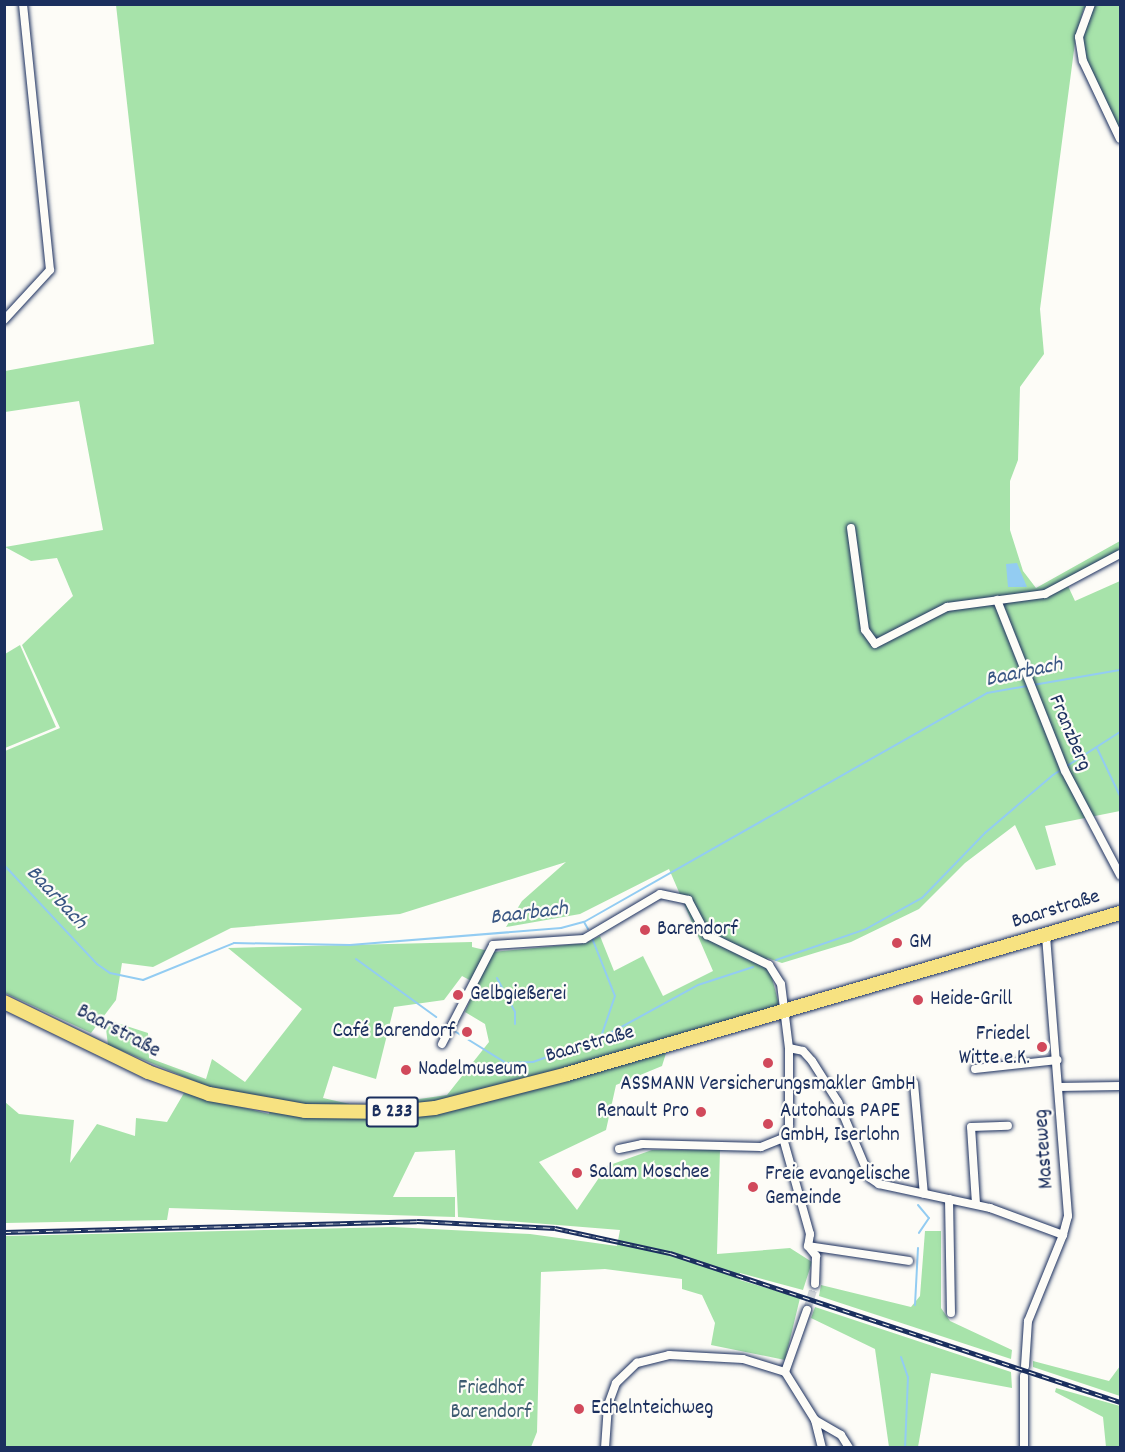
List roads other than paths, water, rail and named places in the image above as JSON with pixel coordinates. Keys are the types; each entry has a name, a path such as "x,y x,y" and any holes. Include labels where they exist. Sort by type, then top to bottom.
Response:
{"main road":[{"name":"Baarstraße","path":"4,1002 148,1072 200,1091 275,1108 359,1113 435,1108 788,1011 1120,913"}],"street":[{"path":"4,320 50,270 23,4"},
{"path":"1091,4 1079,37 1083,61 1120,139"},
{"path":"851,528 865,630 875,644 924,614 997,600 1045,594 1120,554"},
{"name":"Franzberg","path":"997,600 1064,767 1120,875"},
{"path":"442,1044 493,945 584,939 667,893 688,900 707,934 769,966 788,1011 789,1126 783,1138 761,1147 650,1144 619,1149"},
{"name":"Masteweg","path":"1046,936 1058,1060 1068,1216 1063,1235"},
{"path":"789,1048 803,1051 832,1092 870,1178 924,1194 976,1204 1063,1235 1028,1321 1025,1366"},
{"path":"975,1069 1058,1060"},
{"path":"914,1083 924,1194"},
{"path":"1058,1087 1120,1086"},
{"path":"976,1204 970,1127 1008,1126"},
{"path":"783,1138 810,1234 808,1246 816,1256 815,1284"},
{"path":"948,1199 951,1312"},
{"path":"808,1246 909,1261"},
{"path":"785,1372 807,1310"},
{"path":"605,1448 608,1405 616,1383 646,1359 743,1359 785,1372 815,1420 822,1448"},
{"path":"1024,1376 1024,1448"},
{"path":"815,1420 841,1435 849,1448"}],"water":[{"path":"1017,563 1027,587 1008,587 1006,564"}],"waterway":[{"name":"Baarbach","path":"1033,685 1120,670"},
{"name":"Baarbach","path":"4,865 97,964 110,973 143,980 234,943 350,945 561,928 584,922 987,693 1027,686"},
{"path":"776,960 866,929 922,898 985,833 1053,775 1120,732"},
{"path":"1097,748 1120,796"},
{"path":"584,922 588,929"},
{"path":"592,938 615,996 601,1037"},
{"path":"356,959 436,1017"},
{"path":"456,1032 506,1063 533,1062 603,1037 698,985 753,967"},
{"path":"497,978 515,1012 515,1024"},
{"path":"918,1205 929,1218 919,1233"},
{"path":"915,1305 918,1248"},
{"path":"901,1357 908,1377 905,1448"}],"tunnel":[{"path":"807,1310 815,1284"}],"railway":[{"path":"4,1232 417,1221 555,1228 670,1253 1120,1402"}],"place":[{"name":"Barendorf","path":"645,930"},
{"name":"GM","path":"897,943"},
{"name":"Gelbgießerei","path":"458,995"},
{"name":"Heide-Grill","path":"918,1000"},
{"name":"Café Barendorf","path":"467,1032"},
{"name":"Friedel Witte e.K.","path":"1042,1047"},
{"name":"ASSMANN Versicherungsmakler GmbH","path":"768,1063"},
{"name":"Nadelmuseum","path":"406,1070"},
{"name":"Renault Pro","path":"701,1112"},
{"name":"Autohaus PAPE GmbH, Iserlohn","path":"768,1124"},
{"name":"Salam Moschee","path":"577,1173"},
{"name":"Freie evangelische Gemeinde","path":"753,1187"},
{"name":"Echelnteichweg","path":"579,1409"}],"park label":[{"name":"Friedhof Barendorf","path":"491,1401"}]}
